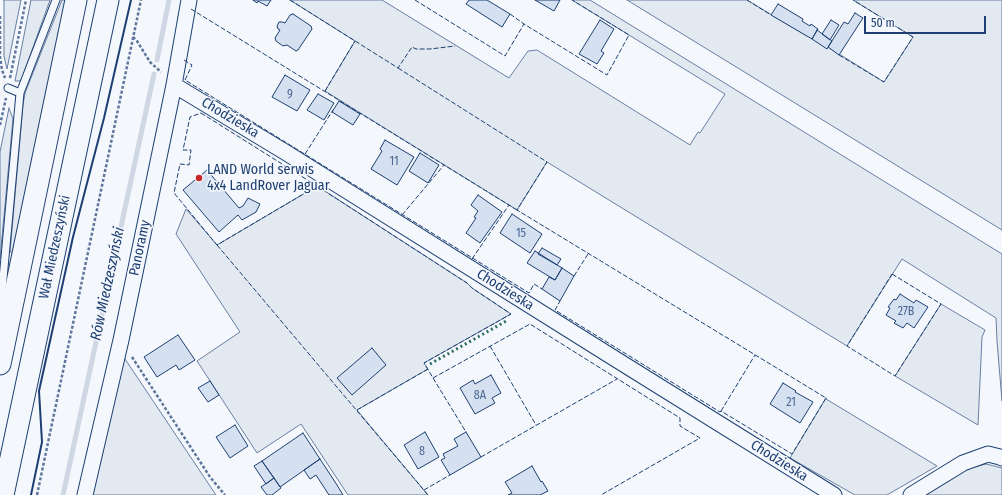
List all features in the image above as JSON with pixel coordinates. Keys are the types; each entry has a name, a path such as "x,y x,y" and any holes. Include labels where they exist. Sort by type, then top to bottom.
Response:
{"main road":[{"path":"1,357 76,0"},
{"name":"Wał Miedzeszyński","path":"3,495 108,0"}],"street":[{"name":"Panoramy","path":"85,495 121,340 174,85 189,0"},
{"name":"Chodzieska","path":"174,85 285,152 834,495"},
{"path":"911,495 963,463 988,454 1002,458"}],"lane":[{"path":"1,357 2,290 20,93 56,0"},
{"path":"8,88 20,93"}],"path":[{"path":"0,125 26,0"},
{"path":"37,495 141,0"},
{"path":"0,16 0,57 2,70 8,88"},
{"path":"133,37 150,62 174,85"},
{"path":"121,340 210,477 225,495"}],"shaded area":[{"path":"4,0 21,0 7,69 4,56"},
{"path":"31,0 50,0 22,78 20,81 15,81"},
{"path":"62,0 66,0 13,252 10,252 25,93"},
{"path":"290,0 382,0 509,78 528,51 537,50 690,145 698,132 700,133 725,94 572,0 590,0 1002,254 1002,401 996,318 902,259 847,346 547,162 517,210 325,91 355,41"},
{"path":"627,0 747,0 828,47 884,82 913,37 853,0 1002,0 1002,230"},
{"path":"9,108 13,119 0,259 0,152"},
{"path":"317,186 467,283 472,288 511,314 424,363 428,369 357,410 428,495 348,495 301,424 257,453 197,361 240,332 176,234 186,209 217,245"},
{"path":"941,304 985,330 982,337 978,425 895,376"},
{"path":"123,356 216,495 91,495"},
{"path":"826,398 937,466 887,495 855,495 790,458"},
{"path":"986,464 1002,468 1002,495 921,495 970,468"}],"building":[{"path":"253,0 271,0 267,6"},
{"path":"469,0 487,0 510,14 502,27 466,4"},
{"path":"535,0 560,0 554,11"},
{"path":"778,4 803,19 802,21 810,26 811,24 818,29 812,39 771,15"},
{"path":"855,13 863,18 839,55 828,47 844,22 848,24"},
{"path":"293,14 311,26 312,29 296,51 287,45 283,46 276,41 275,38 280,30 277,26 279,22 285,23 290,15"},
{"path":"600,20 614,29 601,51 604,53 597,64 579,54"},
{"path":"831,20 839,25 830,40 822,34"},
{"path":"817,30 832,41 827,49 812,39"},
{"path":"285,75 310,90 297,111 272,97"},
{"path":"318,94 334,103 324,120 307,110"},
{"path":"339,101 360,114 353,125 332,112"},
{"path":"385,140 414,157 397,185 371,169 382,151 380,149"},
{"path":"420,153 439,165 428,183 409,171"},
{"path":"207,170 239,208 243,206 248,198 260,204 256,212 242,220 238,215 219,232 183,190"},
{"path":"478,195 502,212 480,243 466,233 476,218 474,217 478,211 471,205"},
{"path":"512,214 542,234 530,253 500,233"},
{"path":"542,248 561,259 557,265 538,254"},
{"path":"535,251 562,268 555,280 527,263"},
{"path":"562,268 574,276 560,301 542,289 549,277 555,280"},
{"path":"900,294 914,303 916,300 928,307 914,328 907,323 903,328 894,323 896,321 886,315 890,308 888,307"},
{"path":"178,335 195,360 179,370 176,365 157,377 144,357"},
{"path":"372,348 386,365 352,395 337,378"},
{"path":"491,375 501,393 492,398 495,403 475,414 460,388 473,380 475,384"},
{"path":"210,381 219,395 208,402 198,388"},
{"path":"783,383 813,402 800,423 770,404"},
{"path":"235,425 248,446 230,458 216,437"},
{"path":"425,432 439,457 418,469 404,445"},
{"path":"466,432 481,457 450,475 441,460 445,458 443,454 458,446 454,439"},
{"path":"303,433 320,459 280,487 262,461"},
{"path":"320,459 343,495 329,495 316,475 310,479 304,470"},
{"path":"262,461 274,478 266,484 254,466"},
{"path":"532,466 548,491 540,495 508,495 512,493 505,482"},
{"path":"274,478 281,488 272,495 267,495 261,487"}],"waterway":[{"name":"Rów Miedzeszyński","path":"157,60 169,0"},
{"name":"Rów Miedzeszyński","path":"63,495 154,74"}],"hedge":[{"path":"430,364 508,320"}],"fence":[{"path":"290,0 398,68 412,47 416,49 430,49 455,46"},
{"path":"415,0 505,56 524,24 607,75 629,35 572,0"},
{"path":"747,0 771,15"},
{"path":"839,55 884,82 913,37 853,0"},
{"path":"191,9 517,210"},
{"path":"510,14 524,24"},
{"path":"325,91 355,41"},
{"path":"184,60 192,65 185,80 529,293 534,284 542,289"},
{"path":"398,68 547,162 517,210 826,398 792,454 721,411 720,412 555,310 560,301"},
{"path":"305,154 333,110"},
{"path":"201,113 317,186 217,245 174,193 180,164 189,165 191,150 183,150 190,117 201,113"},
{"path":"402,215 444,165"},
{"path":"317,186 467,283 472,288 511,314 424,363 433,378 530,324 680,418 680,426 700,438 601,495"},
{"path":"472,259 509,205"},
{"path":"217,245 428,495"},
{"path":"574,276 588,254"},
{"path":"892,274 941,304 895,376 847,346 892,274"},
{"path":"490,346 536,425"},
{"path":"721,411 755,355"},
{"path":"357,410 428,369"},
{"path":"433,378 466,432"},
{"path":"481,457 617,379"},
{"path":"424,490 450,475"}],"wall":[{"path":"31,495 42,442 39,391 73,237 104,118 131,0"}],"place":[{"name":"LAND World serwis 4x4 LandRover Jaguar","path":"199,178"}]}
